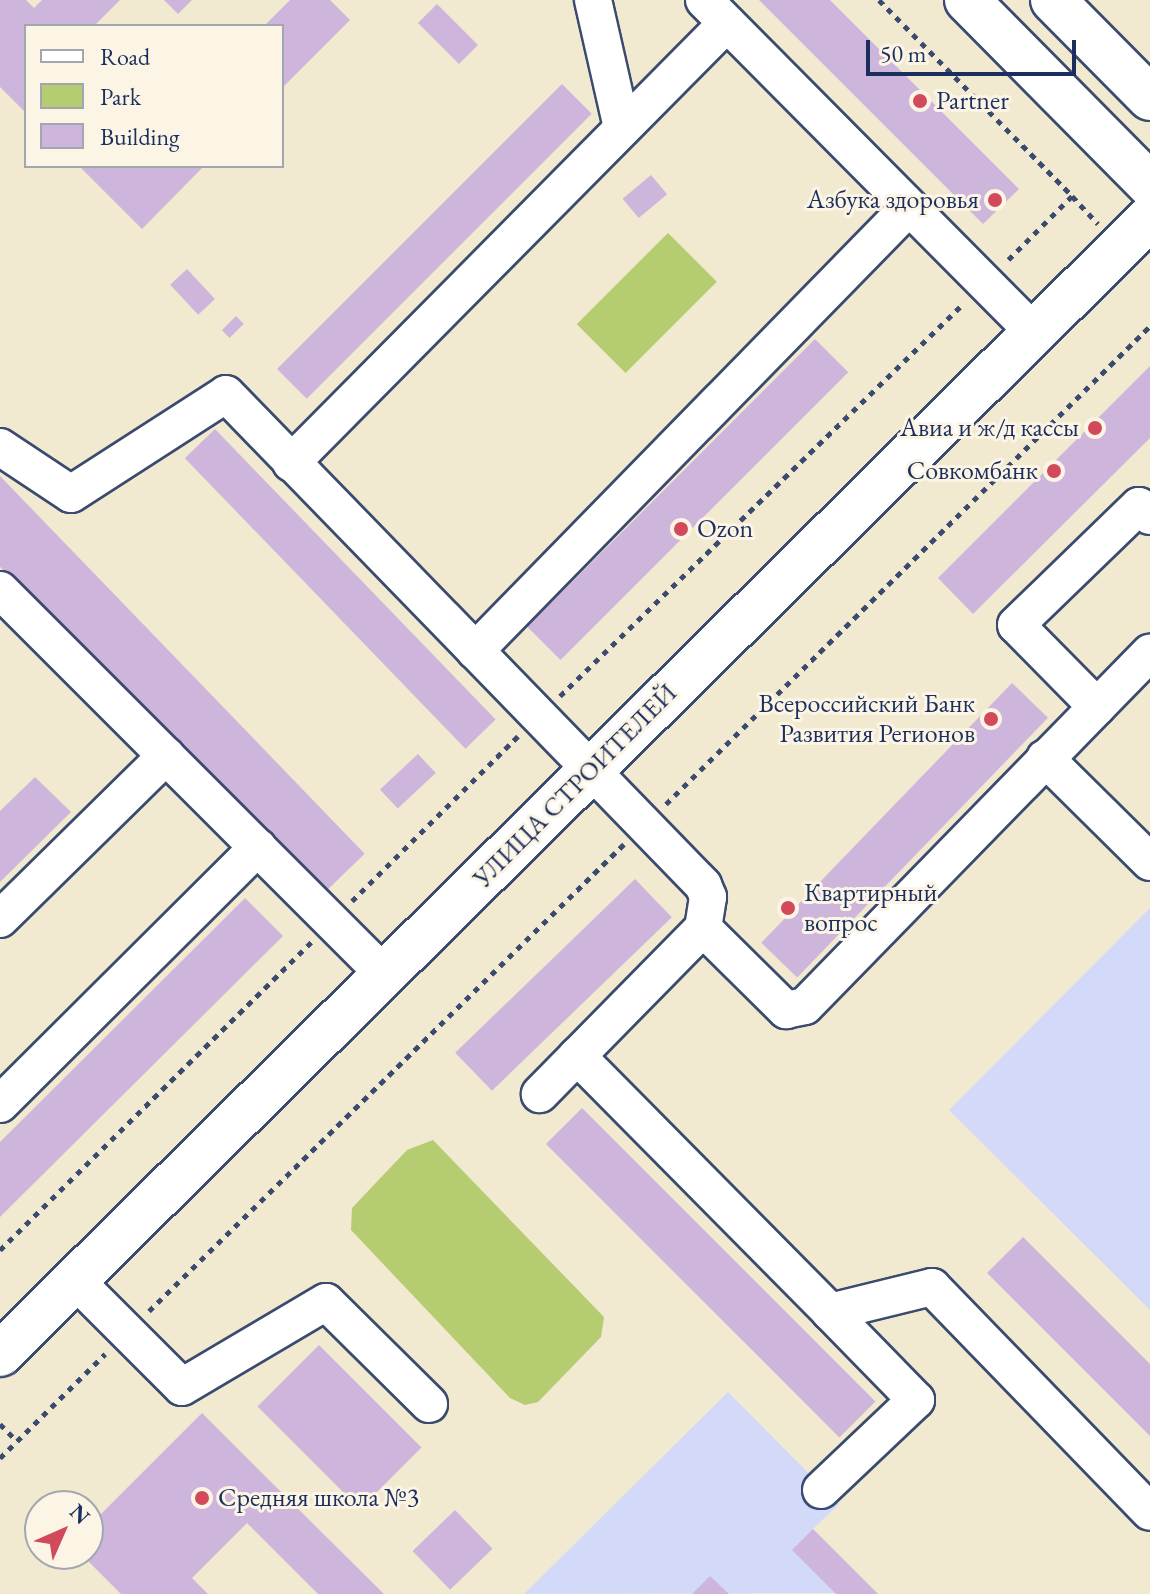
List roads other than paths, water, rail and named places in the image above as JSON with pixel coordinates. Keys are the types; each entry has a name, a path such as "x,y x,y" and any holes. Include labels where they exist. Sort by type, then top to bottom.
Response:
{"main road":[{"path":"967,0 1150,185"},
{"path":"1053,0 1150,98"},
{"name":"УЛИЦА СТРОИТЕЛЕЙ","path":"0,1354 1150,218"}],"lane":[{"path":"593,0 622,128"},
{"path":"291,463 622,128 716,11 1034,332"},
{"path":"475,651 909,207"},
{"path":"0,447 71,494 226,394 703,885 708,897 703,928 540,1094"},
{"path":"1097,707 1016,625 1139,506 1150,516"},
{"path":"0,590 384,974"},
{"path":"703,928 786,1010 805,1006 1150,652"},
{"path":"0,919 166,756"},
{"path":"1045,758 1150,862"},
{"path":"0,1104 258,847"},
{"path":"577,1056 916,1400 821,1490"},
{"path":"75,1280 182,1387 326,1302 429,1404"},
{"path":"830,1312 932,1287 1150,1512"}],"place":[{"name":"Partner","path":"920,101"},
{"name":"Азбука здоровья","path":"995,200"},
{"name":"Авиа и ж/д кассы","path":"1095,428"},
{"name":"Совкомбанк","path":"1054,471"},
{"name":"Ozon","path":"681,529"},
{"name":"Всероссийский Банк Развития Регионов","path":"991,719"},
{"name":"Квартирный вопрос","path":"788,908"},
{"name":"Средняя школа №3","path":"202,1498"}]}
